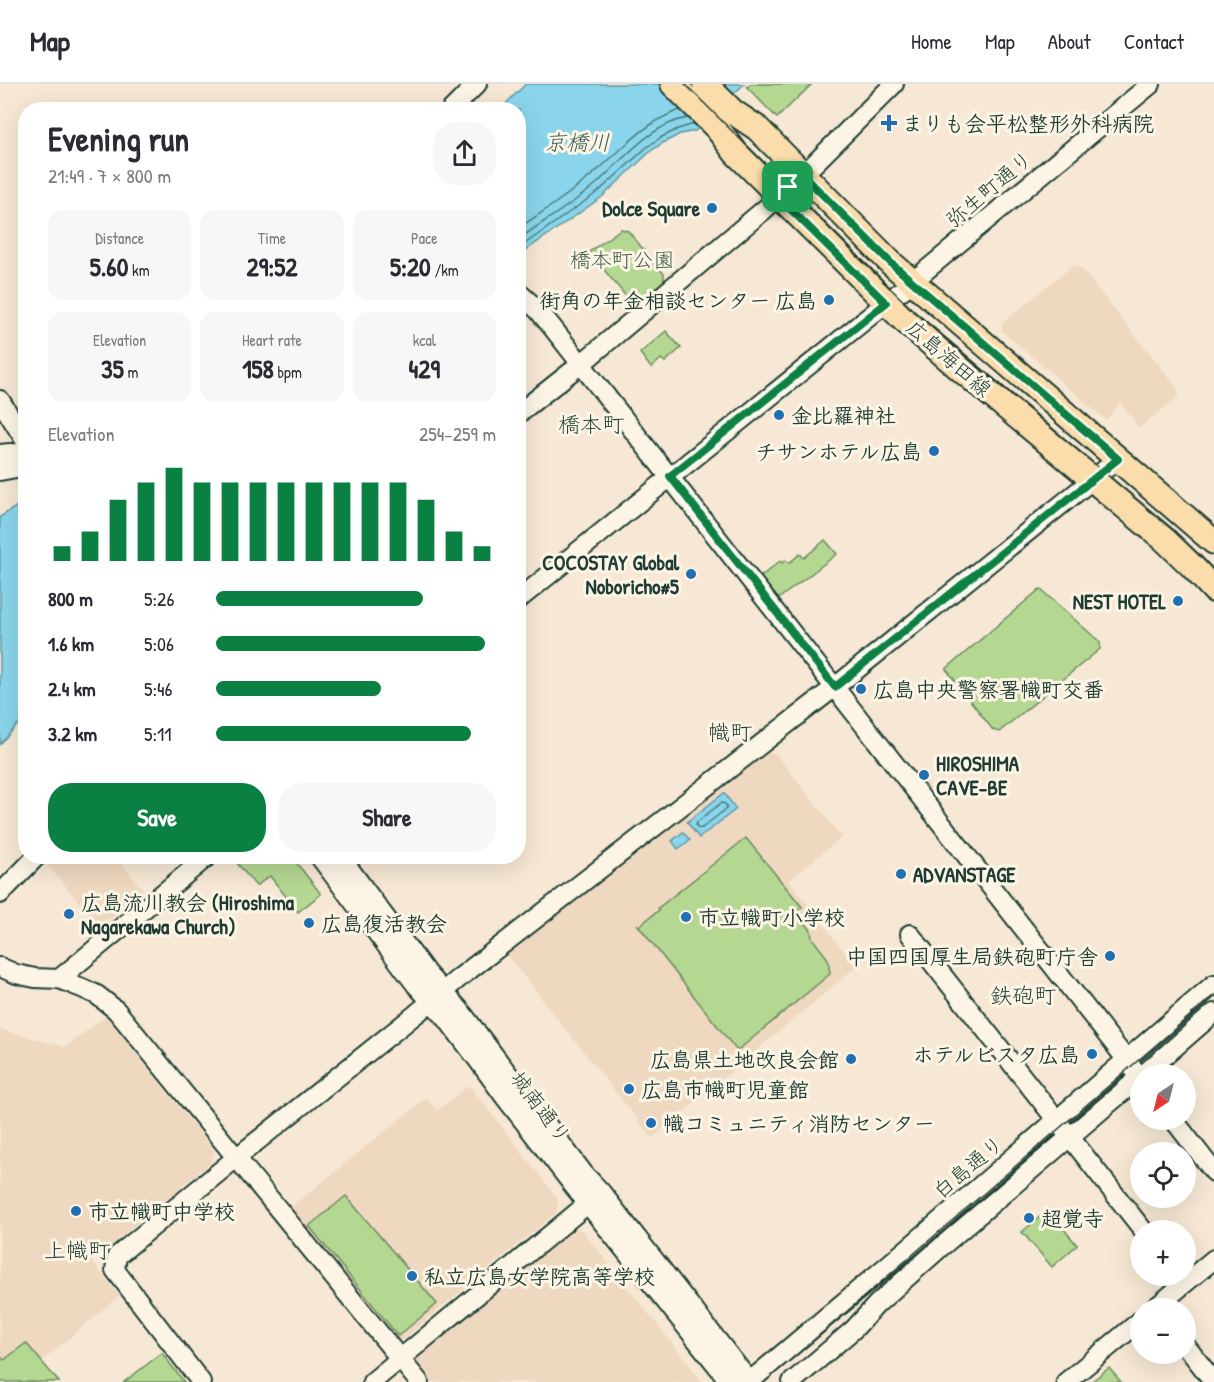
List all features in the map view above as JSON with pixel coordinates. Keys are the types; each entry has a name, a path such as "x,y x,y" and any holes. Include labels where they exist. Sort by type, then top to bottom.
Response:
{"main road":[{"name":"広島海田線","path":"673,84 719,114 733,112 757,128 892,264 1214,542"},
{"name":"広島海田線","path":"705,84 736,153 778,197 886,303 965,373 1164,539 1214,590"}],"street":[{"path":"459,102 477,84"},
{"path":"526,407 581,364 778,197 894,84"},
{"name":"弥生町通り","path":"526,593 912,282 1151,84"},
{"path":"526,299 538,310 670,476 1130,1064"},
{"path":"0,400 18,429"},
{"path":"0,454 18,453"},
{"path":"201,1382 115,1270 117,1256 437,997 835,687 1118,459"},
{"path":"0,471 18,467"},
{"path":"0,894 30,864"},
{"path":"59,980 198,864"},
{"name":"城南通り","path":"325,864 416,986 459,1009 584,1174 595,1198 730,1382"},
{"name":"城南通り","path":"346,864 428,975 437,997"},
{"path":"910,934 1135,1220"},
{"path":"0,967 34,978 59,980 97,995 116,1010 418,1382"},
{"name":"白島通り","path":"750,1382 1214,984"},
{"path":"1155,1064 1214,1013"},
{"name":"白島通り","path":"792,1382 854,1329 877,1304 941,1247 1130,1086"},
{"path":"1182,1130 1214,1172"},
{"path":"372,1382 595,1198"},
{"name":"城南通り","path":"595,1198 750,1382"},
{"path":"1196,1270 1214,1259"},
{"path":"1165,1298 1175,1286"},
{"path":"1066,1382 1130,1328"},
{"path":"1196,1359 1214,1382"}],"shaded area":[{"path":"1072,266 1080,267 1179,390 1178,397 1139,428 1120,403 1106,420 1002,331 1002,323"},
{"name":"市立幟町小学校","path":"768,753 775,753 842,837 789,880 856,967 652,1138 506,954"},
{"path":"47,864 122,864 145,892 100,927"},
{"name":"市立幟町中学校","path":"106,1016 214,1150 212,1161 92,1261 119,1296 42,1361 26,1343 4,1361 0,1356 0,1029 65,1047"},
{"name":"私立広島女学院高等学校","path":"469,1085 558,1199 557,1212 402,1340 396,1340 290,1208 426,1098 437,1111"},
{"path":"574,1229 582,1230 703,1382 431,1382 416,1363 416,1357"}],"green space":[{"path":"750,84 812,84 777,118 747,87"},
{"name":"橋本町公園","path":"621,229 628,231 664,274 664,283 634,306 589,252"},
{"path":"666,331 681,348 665,362 661,359 651,368 640,353"},
{"path":"825,540 837,554 777,600 759,578 780,561 782,563 785,560 789,563 800,554 804,558"},
{"path":"1040,589 1100,642 1100,649 999,732 993,730 946,669"},
{"path":"746,838 802,907 796,912 811,930 812,938 828,959 830,974 737,1051 637,924 639,926 659,910 658,908"},
{"path":"238,864 297,864 321,894 298,912 270,876 256,886"},
{"path":"346,1196 437,1304 398,1336 309,1226"},
{"path":"1048,1210 1077,1245 1052,1267 1022,1232"},
{"path":"26,1343 59,1382 0,1382 0,1356 4,1360"},
{"path":"162,1353 184,1382 124,1382"},
{"path":"1109,1368 1121,1382 1091,1382"}],"water":[{"name":"京橋川","path":"526,84 744,84 699,128 680,134 651,151 602,197 526,250 526,102 507,102"},
{"path":"18,505 18,725 0,744 0,517"},
{"path":"724,793 736,809 699,838 687,822"},
{"path":"683,832 690,840 678,849 672,841"}],"tram line":[{"path":"685,84 914,311 1176,533 1214,570"},
{"path":"765,1382 1214,995"}],"place":[{"name":"まりも会平松整形外科病院","path":"889,123"},
{"name":"Dolce Square","path":"712,208"},
{"name":"街角の年金相談センター 広島","path":"829,300"},
{"name":"金比羅神社","path":"779,415"},
{"name":"チサンホテル広島","path":"934,451"},
{"name":"COCOSTAY Global Noboricho#5","path":"691,574"},
{"name":"NEST HOTEL","path":"1178,601"},
{"name":"広島中央警察署幟町交番","path":"861,689"},
{"name":"HIROSHIMA CAVE-BE","path":"924,775"},
{"name":"ADVANSTAGE","path":"901,874"},
{"name":"広島流川教会 (Hiroshima Nagarekawa Church)","path":"69,914"},
{"name":"市立幟町小学校","path":"686,917"},
{"name":"広島復活教会","path":"309,923"},
{"name":"中国四国厚生局鉄砲町庁舎","path":"1110,956"},
{"name":"ホテルビスタ広島","path":"1092,1054"},
{"name":"広島県土地改良会館","path":"851,1059"},
{"name":"広島市幟町児童館","path":"629,1089"},
{"name":"幟コミュニティ消防センター","path":"651,1123"},
{"name":"市立幟町中学校","path":"76,1211"},
{"name":"超覚寺","path":"1029,1218"},
{"name":"私立広島女学院高等学校","path":"412,1276"}],"district":[{"name":"橋本町","path":"591,424"},
{"name":"幟町","path":"730,732"},
{"name":"鉄砲町","path":"1023,995"},
{"name":"上幟町","path":"77,1250"}],"route":[{"path":"802,174 892,264 1118,459 835,687 670,476 886,303 778,197 788,187 802,174"}]}
